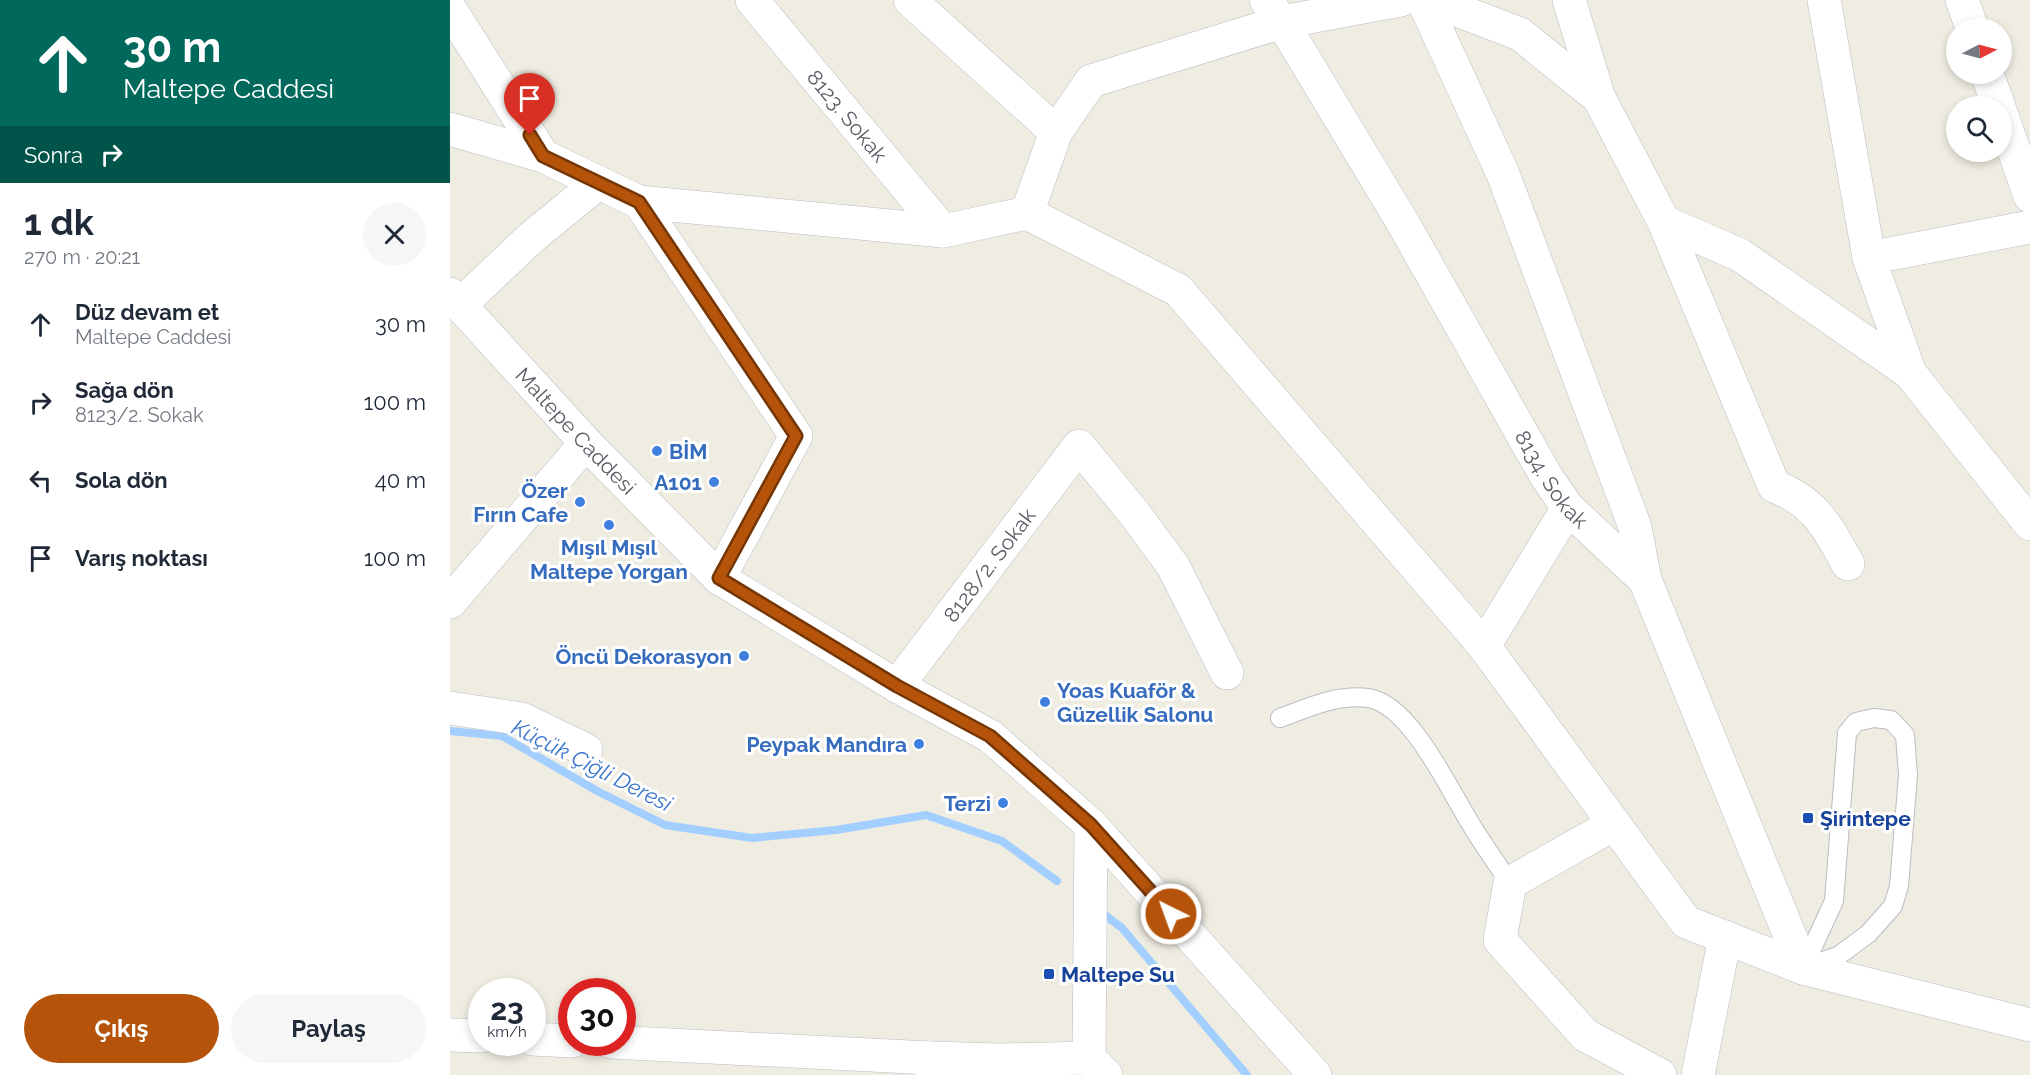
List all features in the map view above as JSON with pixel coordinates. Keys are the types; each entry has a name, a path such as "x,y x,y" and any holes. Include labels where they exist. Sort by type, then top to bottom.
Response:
{"street":[{"name":"8123. Sokak","path":"752,0 943,231"},
{"path":"910,0 1056,132"},
{"path":"1027,213 1056,132 1091,81 1274,11 1401,0"},
{"path":"1423,0 1503,174 1635,526 1645,580"},
{"path":"1431,0 1520,34 1599,98"},
{"path":"1569,0 1599,98 1664,222 1774,486 1793,493 1821,517 1848,564"},
{"path":"1824,0 1869,258 1910,373"},
{"path":"1962,0 1968,18"},
{"path":"458,8 543,156"},
{"name":"8134. Sokak","path":"1274,11 1403,223 1541,466 1568,508 1645,580 1803,968"},
{"path":"450,129 543,156 639,202 943,231 1027,213 1178,290 1484,646 1686,922 1803,968 2030,1025"},
{"path":"2012,144 2030,196"},
{"path":"455,300 598,183"},
{"path":"639,202 796,436 719,578"},
{"path":"1664,222 1740,255 1910,373 2030,524"},
{"path":"1869,258 2030,227"},
{"name":"Maltepe Caddesi","path":"455,300 586,443 719,578 897,686 990,736 1091,825 1316,1075"},
{"path":"450,602 586,443"},
{"name":"8128/2. Sokak","path":"897,686 1079,446 1134,513 1173,566 1227,673"},
{"path":"1484,646 1568,508"},
{"path":"450,708 522,719 586,750"},
{"path":"1614,824 1510,883 1500,940 1585,1035 1660,1075"},
{"path":"636,1044 931,1066 1000,1060 1098,1066 1091,825"},
{"path":"1698,1075 1725,937"},
{"path":"450,1035 468,1036"}],"lane":[{"path":"1280,718 1333,699 1368,698 1392,709 1421,740 1472,827 1510,883"},
{"path":"1874,718 1891,720 1905,735 1908,775 1899,886 1893,906 1868,934 1838,956 1803,968 1834,901 1847,733 1856,722 1874,718"}],"waterway":[{"name":"Küçük Çiğli Deresi","path":"450,731 502,736 599,792 665,825 752,838 836,830 926,815 1002,841 1057,881"},
{"name":"Küçük Çiğli Deresi","path":"1105,915 1122,928 1247,1075"}],"place":[{"name":"BİM","path":"657,451"},
{"name":"A101","path":"714,482"},
{"name":"Özer Fırın Cafe","path":"580,502"},
{"name":"Mışıl Mışıl Maltepe Yorgan","path":"609,525"},
{"name":"Öncü Dekorasyon","path":"744,656"},
{"name":"Yoas Kuaför & Güzellik Salonu","path":"1045,702"},
{"name":"Peypak Mandıra","path":"919,744"},
{"name":"Terzi","path":"1003,803"},
{"name":"Şirintepe","path":"1808,818"},
{"name":"Maltepe Su","path":"1049,974"}],"route":[{"path":"530,135 543,156 639,202 796,436 719,578 897,686 990,736 1091,825 1171,914"}]}
